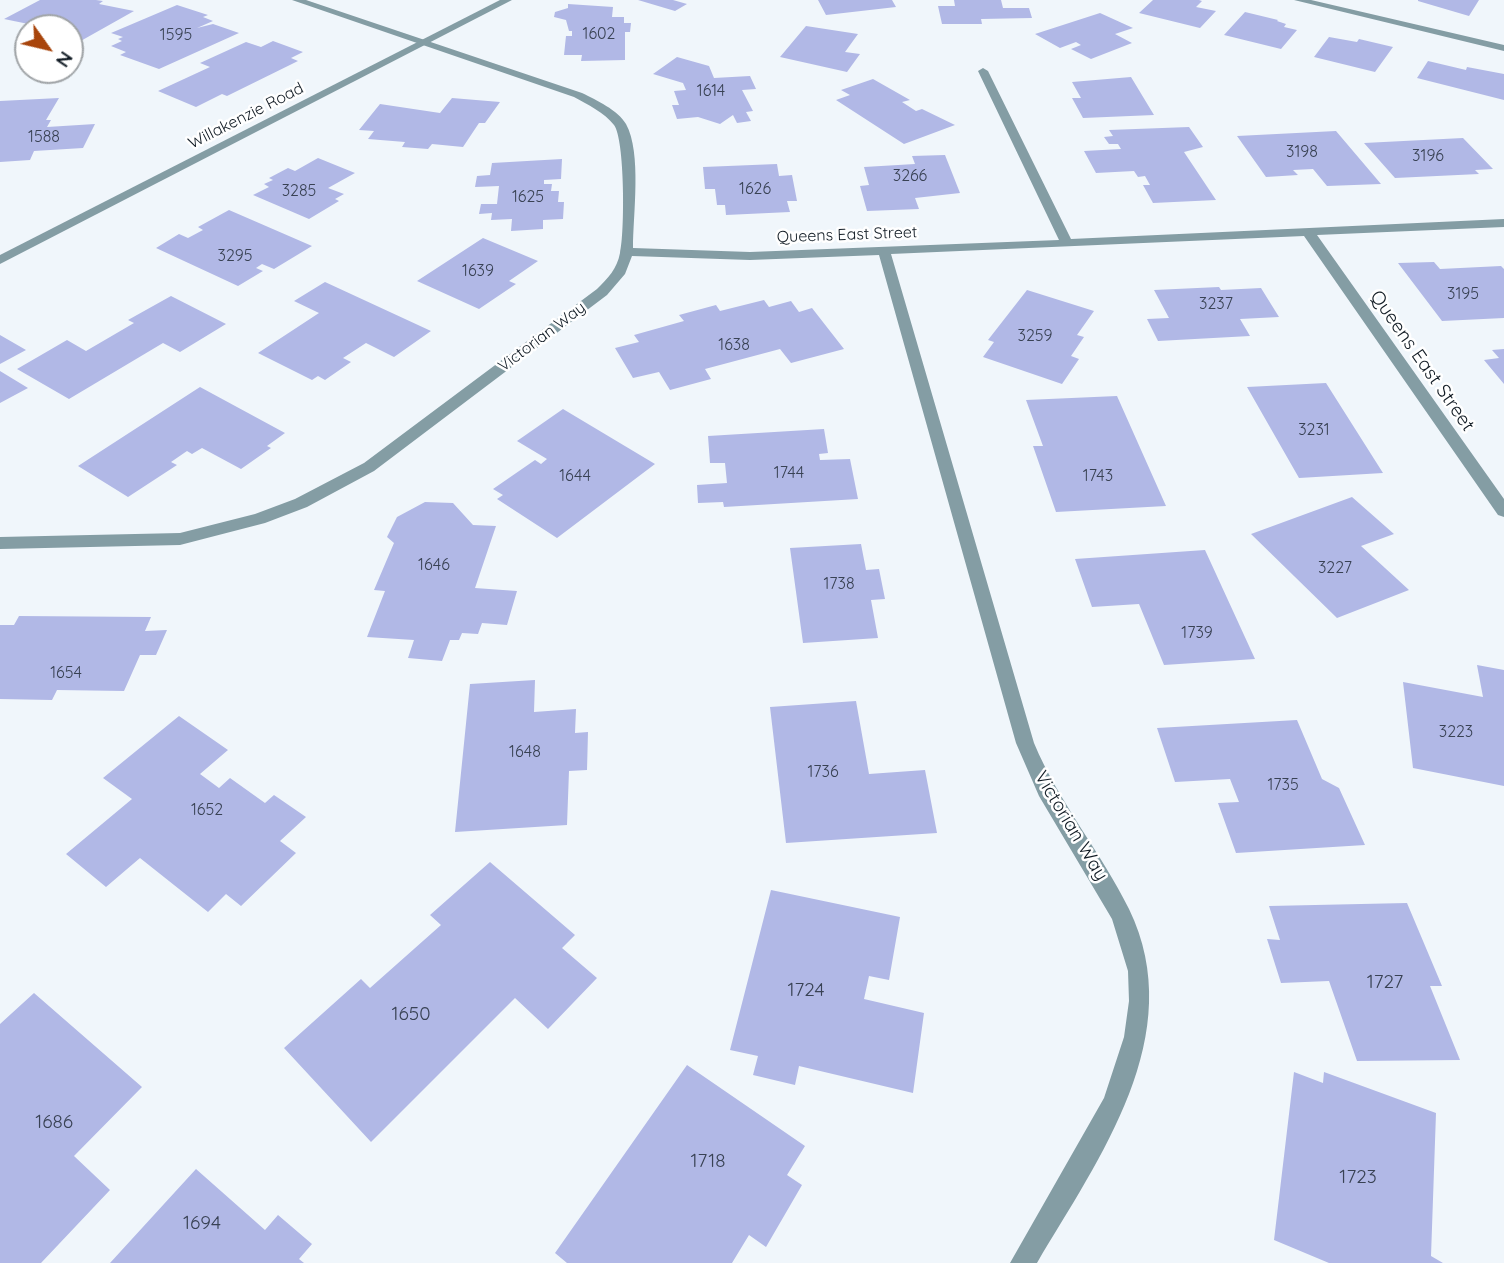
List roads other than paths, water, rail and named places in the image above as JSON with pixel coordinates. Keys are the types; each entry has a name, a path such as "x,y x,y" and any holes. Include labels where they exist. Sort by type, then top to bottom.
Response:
{"street":[{"name":"Victorian Way","path":"0,543 180,539 259,519 301,503 369,467 602,292 619,274 627,251 628,147 620,124 594,103 578,95 297,0"},
{"name":"Willakenzie Road","path":"0,260 507,0"},
{"path":"1298,0 1338,4 1504,48"},
{"path":"983,71 1068,243"},
{"name":"Queens East Street","path":"627,251 750,256 1504,223"},
{"name":"Queens East Street","path":"1308,233 1504,511"},
{"name":"Victorian Way","path":"884,251 1025,743 1066,827 1102,878 1138,957 1138,1026 1128,1066 1104,1122 1023,1263"}]}
